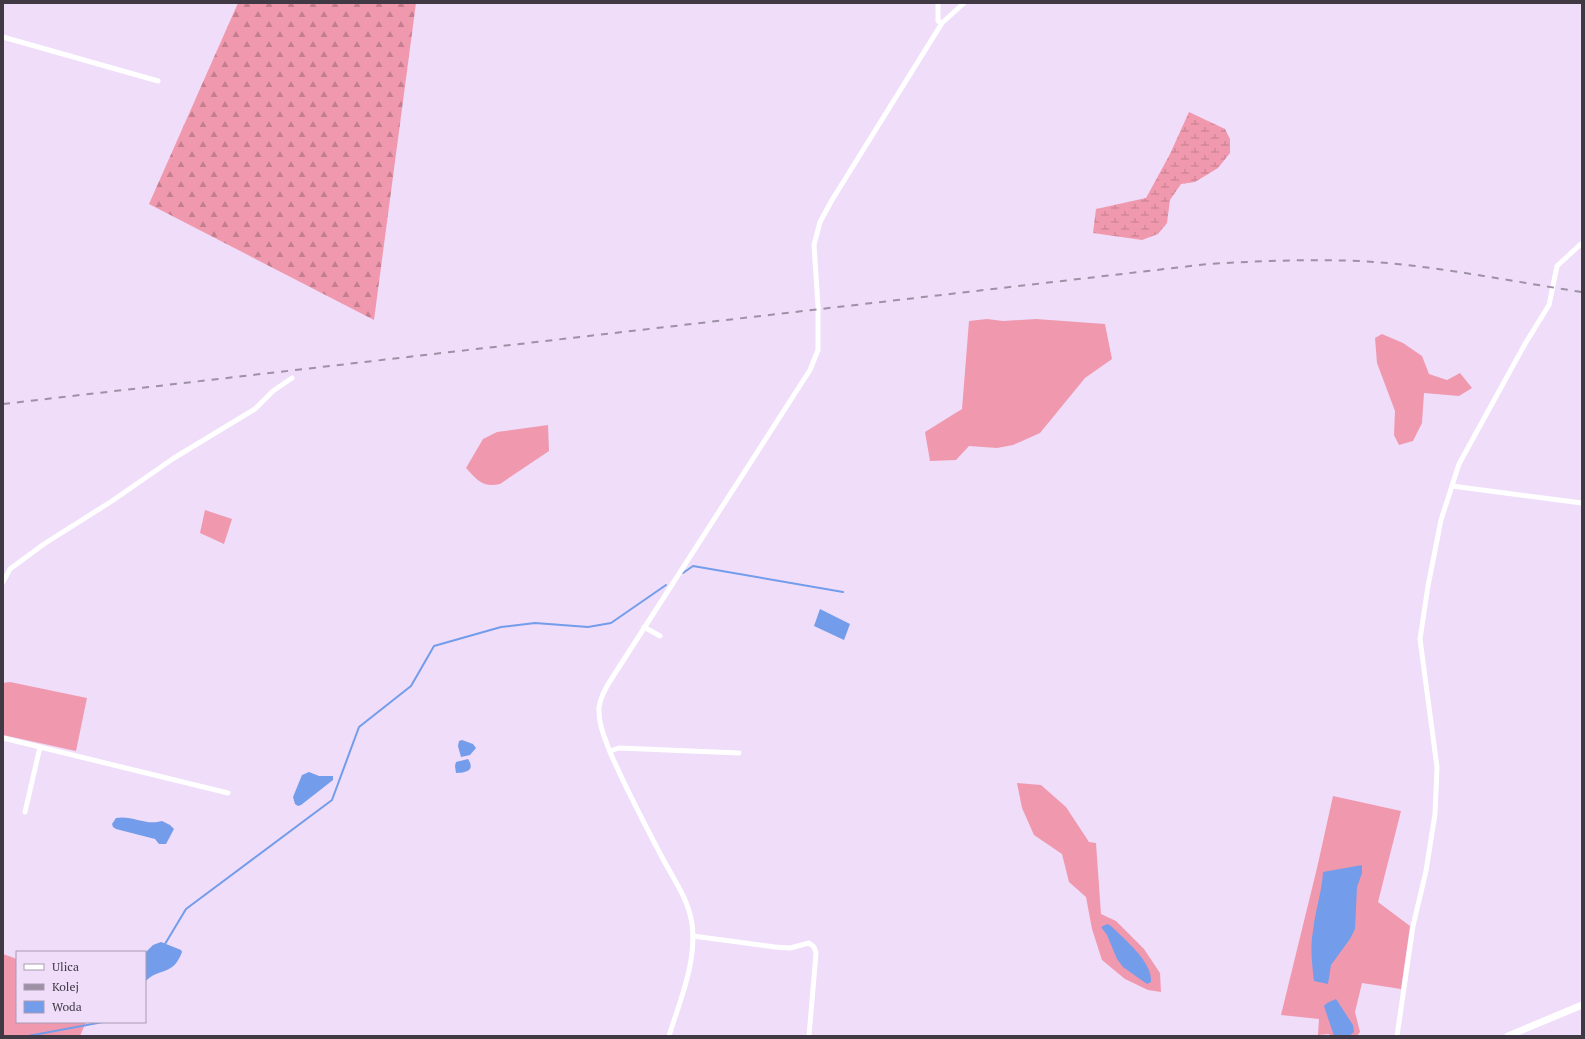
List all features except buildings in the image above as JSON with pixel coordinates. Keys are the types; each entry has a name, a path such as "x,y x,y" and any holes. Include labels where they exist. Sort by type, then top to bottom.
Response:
{"main road":[{"path":"1508,1036 1582,1005"}],"street":[{"path":"938,3 938,21 942,23"},
{"path":"669,1036 685,986 693,949 693,936 689,912 683,895 630,796 610,751 599,715 600,702 612,678 644,627 810,370 818,350 818,306 814,256 815,241 820,222 832,200 942,23 964,3"},
{"path":"3,37 158,82"},
{"path":"1397,1036 1413,926 1426,871 1435,814 1436,767 1420,639 1428,586 1441,520 1459,464 1528,339 1549,305 1557,266 1582,243"},
{"path":"3,582 10,569 44,544 112,501 174,458 255,409 272,391 292,378"},
{"path":"1452,486 1582,503"},
{"path":"644,627 660,636"},
{"path":"3,738 228,793"},
{"path":"25,812 40,747"},
{"path":"610,751 619,748 739,753"},
{"path":"693,936 775,947 790,948 809,943 814,947 816,953 810,1036"}],"green space":[{"path":"238,3 416,3 374,320 149,204"},
{"path":"1189,112 1225,129 1230,139 1230,153 1218,168 1195,182 1181,184 1170,200 1167,223 1158,234 1142,240 1093,233 1096,209 1146,198 1170,154"},
{"path":"987,319 1003,321 1036,319 1105,324 1112,359 1085,378 1040,433 1013,445 997,448 969,446 956,460 930,461 925,432 962,409 969,321"},
{"path":"1382,334 1403,343 1422,356 1429,374 1447,380 1460,373 1472,388 1459,396 1424,393 1422,423 1413,441 1399,445 1394,435 1395,411 1377,363 1375,338"},
{"path":"548,425 549,451 500,484 485,484 477,479 466,468 483,439 497,432"},
{"path":"205,510 232,519 224,544 200,533"},
{"path":"10,682 87,698 76,751 3,735 3,683"},
{"path":"1017,783 1041,785 1066,807 1089,842 1096,843 1101,914 1116,921 1144,949 1160,973 1161,992 1148,990 1125,979 1102,960 1092,929 1086,897 1069,882 1062,854 1034,835 1022,808"},
{"path":"1333,796 1401,811 1378,902 1410,926 1401,989 1362,983 1355,1012 1360,1032 1357,1036 1330,1036 1329,1034 1318,1035 1319,1019 1281,1015"},
{"path":"3,954 16,959 16,1023 86,1023 80,1036 3,1036"}],"water":[{"path":"820,609 850,624 844,640 814,626"},
{"path":"462,740 473,744 476,748 470,755 461,757 458,746 459,741"},
{"path":"468,759 471,766 470,769 466,772 456,773 456,762"},
{"path":"309,772 319,776 333,776 333,780 298,806 295,804 293,797 302,775"},
{"path":"122,817 150,822 162,821 174,829 166,844 159,844 155,839 116,829 112,824 116,818"},
{"path":"1362,865 1362,873 1357,887 1355,929 1350,939 1331,965 1328,984 1314,981 1312,937 1323,872"},
{"path":"1107,924 1137,951 1147,967 1151,982 1147,984 1123,967 1117,959 1107,935 1101,927"},
{"path":"161,942 181,950 182,952 178,960 170,969 155,974 146,981 146,952 153,945"},
{"path":"1336,999 1353,1025 1354,1032 1349,1036 1334,1036 1324,1006"}],"waterway":[{"path":"683,573 693,566 843,592"},
{"path":"165,944 186,909 332,800 359,727 411,686 434,646 501,627 535,623 588,627 611,623 666,585"},
{"path":"28,1036 98,1023"}],"railway":[{"path":"3,404 1208,264 1302,260 1340,260 1387,263 1443,270 1582,292"}]}
